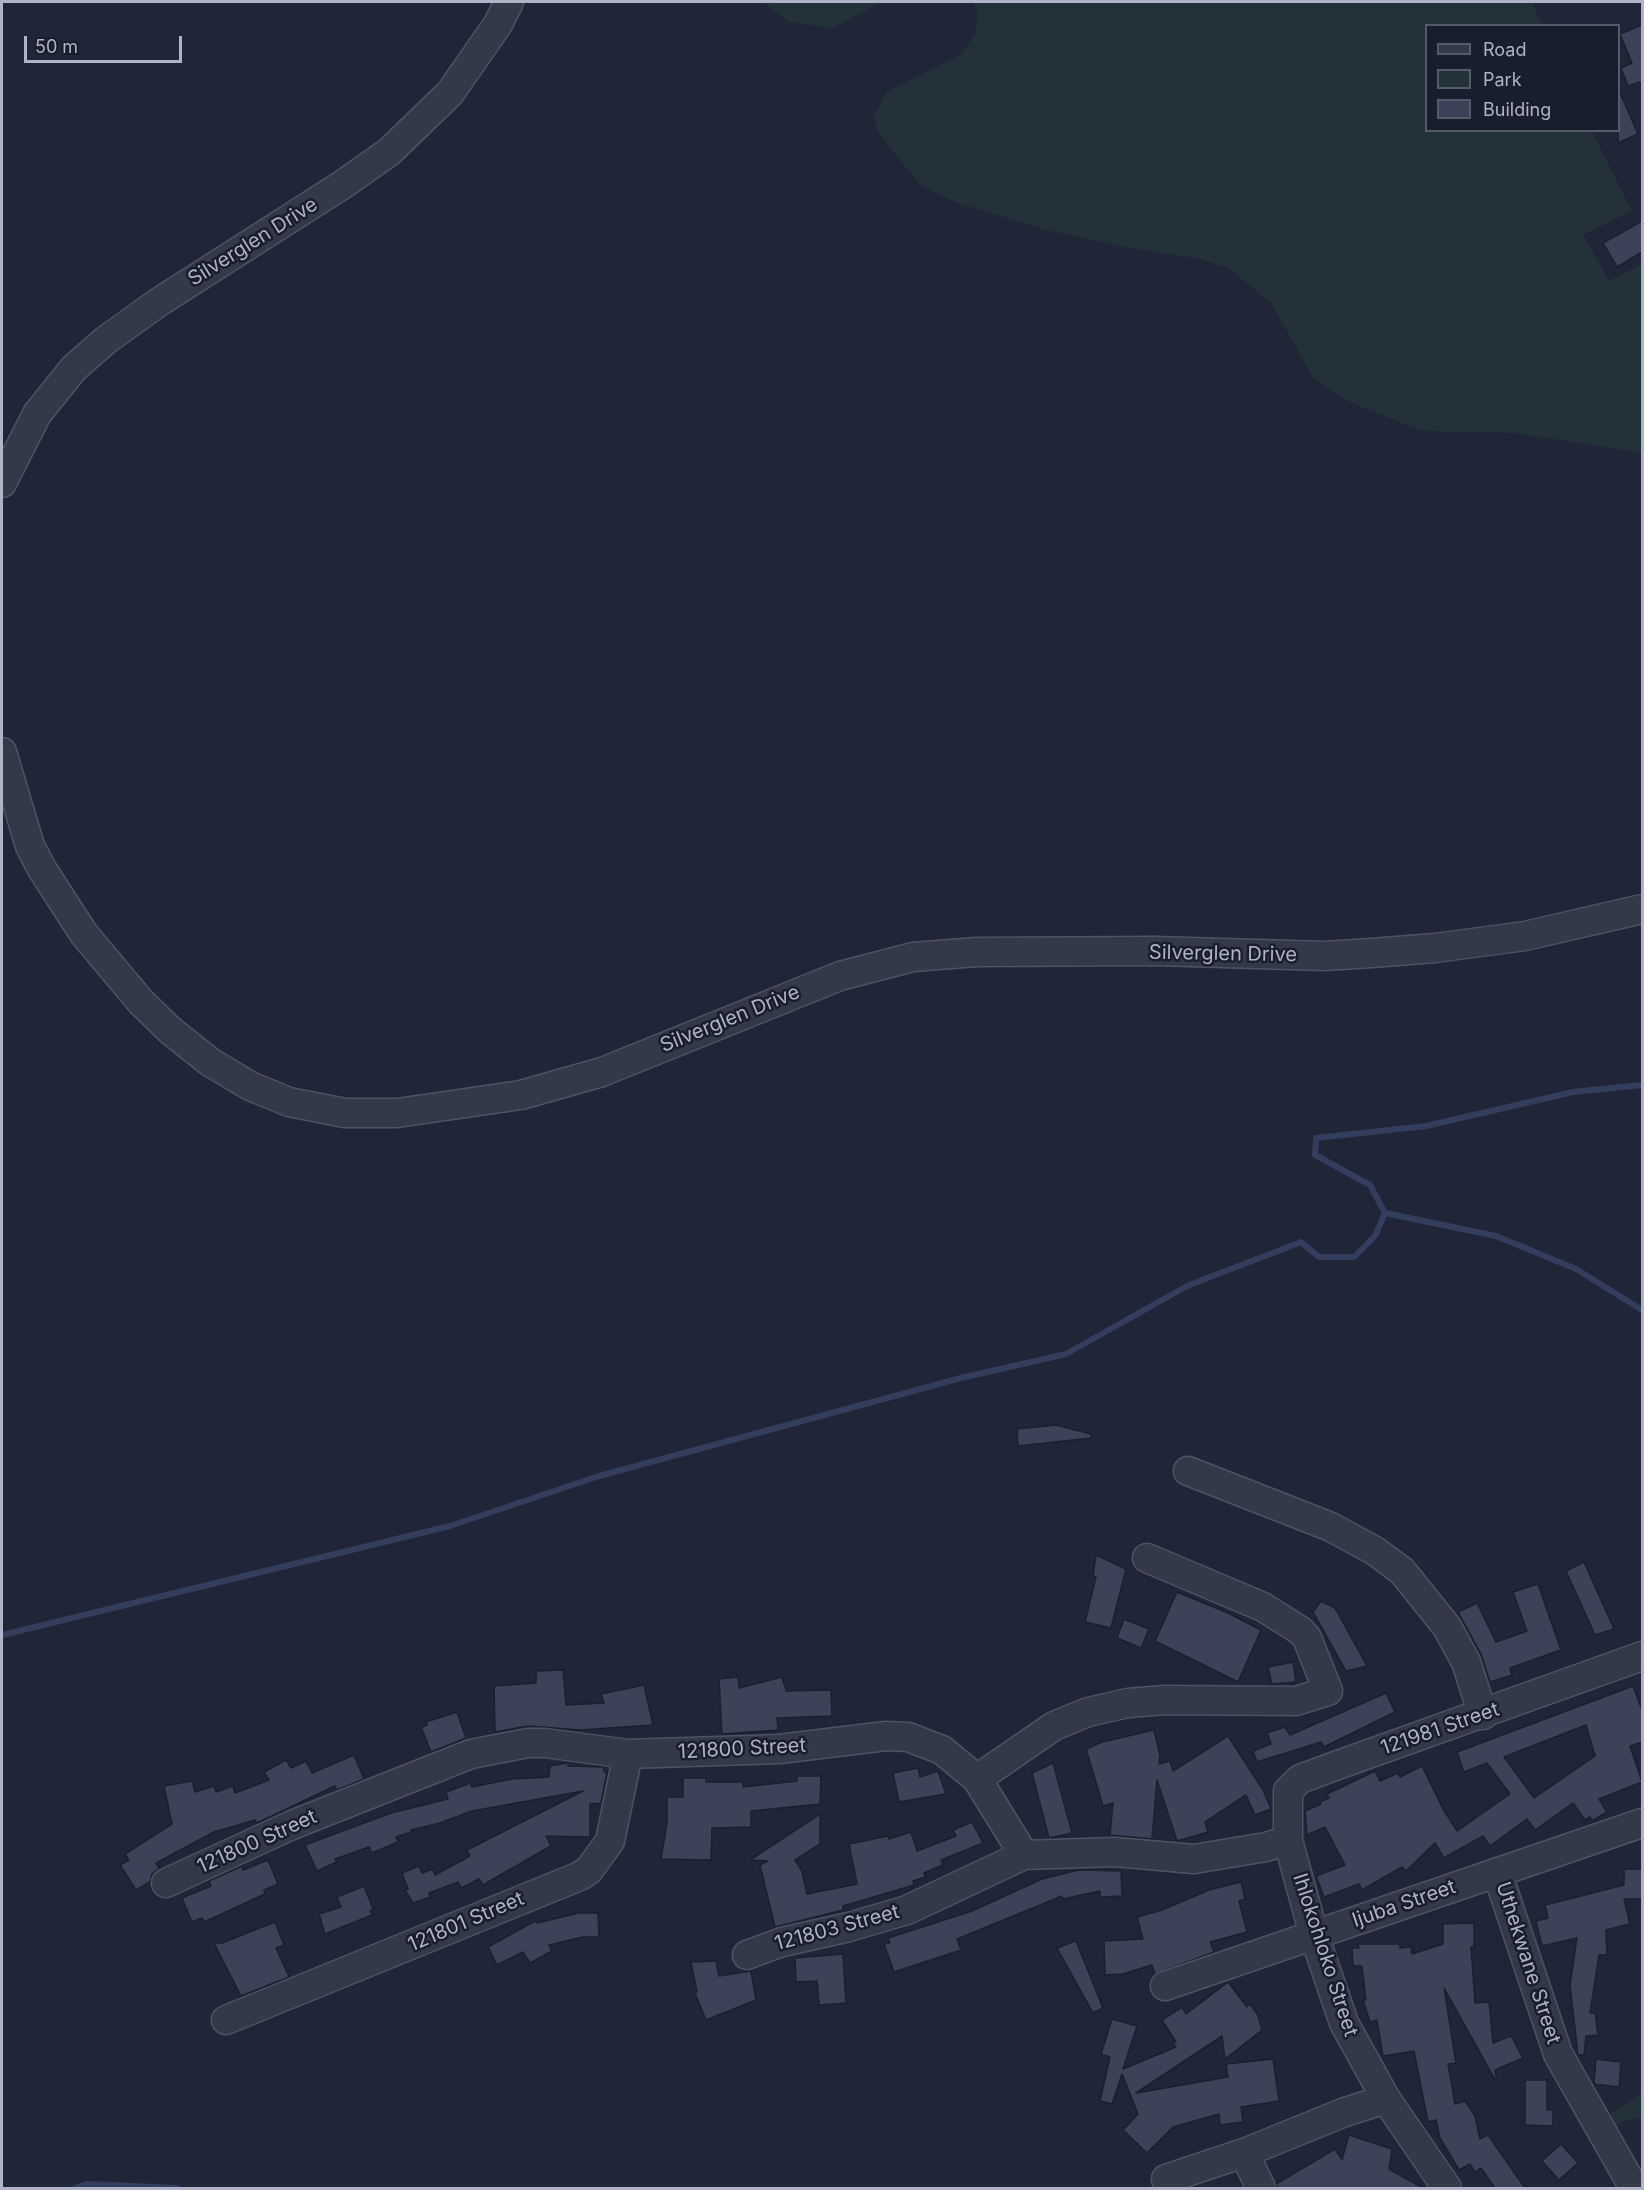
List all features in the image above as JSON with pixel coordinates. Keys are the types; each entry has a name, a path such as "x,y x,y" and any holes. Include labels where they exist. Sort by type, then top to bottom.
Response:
{"street":[{"name":"Silverglen Drive","path":"2,483 37,414 74,368 106,340 159,302 281,225 389,152 450,93 509,2"},
{"name":"Silverglen Drive","path":"2,752 30,846 42,869 84,934 141,1002 171,1031 210,1062 249,1086 289,1102 345,1113 397,1113 521,1095 602,1072 840,976 913,957 977,952 1156,951 1263,956 1344,955 1435,948 1525,936 1642,909"},
{"path":"1188,1471 1331,1527 1376,1551 1401,1571 1447,1627 1466,1662 1483,1715"},
{"path":"977,1779 1054,1726 1088,1712 1128,1702 1165,1700 1296,1701 1328,1691 1307,1638 1301,1631 1263,1606 1147,1558"},
{"name":"121981 Street","path":"1288,1839 1287,1798 1290,1786 1300,1779 1642,1656"},
{"name":"121800 Street","path":"166,1883 292,1825 471,1754 506,1745 545,1743 628,1754 779,1749 886,1736 908,1737 942,1750 977,1779 1024,1855"},
{"name":"121801 Street","path":"226,2020 589,1870 610,1841 628,1754"},
{"name":"Ijuba Street","path":"1165,1986 1642,1823"},
{"path":"1024,1855 1115,1852 1194,1858 1266,1847 1288,1839"},
{"name":"Ihlokohloko Street","path":"1288,1839 1314,1935 1344,2023 1386,2099 1447,2188"},
{"name":"121803 Street","path":"747,1954 782,1942 849,1928 907,1910 1024,1855"},
{"name":"Uthekwane Street","path":"1497,1872 1558,2054 1634,2188"},
{"path":"1166,2179 1244,2153 1345,2112 1386,2099"},
{"path":"1244,2153 1261,2188"}],"green space":[{"path":"763,2 882,2 833,28 789,22"},
{"path":"973,2 1532,2 1542,24 1425,24 1425,132 1592,132 1632,211 1583,235 1609,281 1642,264 1642,453 1516,433 1422,431 1352,403 1313,378 1272,304 1230,269 1201,259 1125,247 1046,230 958,203 921,186 877,131 874,115 887,92 961,55 976,32 978,13"},
{"path":"1642,2093 1642,2118 1630,2119 1604,2130 1599,2121"}],"building":[{"path":"1642,25 1642,87 1640,82 1628,86 1621,68 1632,63 1620,34"},
{"path":"1620,93 1638,134 1618,143 1618,132 1620,132"},
{"path":"1642,221 1642,252 1617,267 1603,243"},
{"path":"1056,1425 1091,1434 1091,1438 1018,1446 1017,1429"},
{"path":"1096,1555 1126,1569 1111,1628 1085,1622 1096,1577 1093,1576"},
{"path":"1584,1562 1614,1629 1595,1635 1566,1571"},
{"path":"1538,1584 1561,1650 1510,1668 1512,1675 1490,1682 1481,1654 1458,1612 1477,1603 1496,1642 1527,1631 1513,1592"},
{"path":"1177,1592 1228,1613 1261,1630 1238,1682 1155,1641"},
{"path":"1321,1601 1335,1608 1367,1666 1346,1671 1313,1612"},
{"path":"1124,1619 1149,1629 1141,1648 1117,1638"},
{"path":"1293,1662 1296,1682 1272,1684 1268,1667"},
{"path":"563,1670 566,1705 604,1703 601,1694 644,1685 653,1725 580,1730 528,1726 495,1732 494,1686 536,1683 536,1671"},
{"path":"738,1677 739,1688 782,1677 786,1691 831,1690 832,1716 777,1718 778,1730 722,1734 719,1679"},
{"path":"1633,1686 1642,1710 1642,1742 1630,1746 1642,1782 1599,1799 1607,1812 1592,1821 1590,1817 1585,1820 1573,1803 1535,1830 1527,1819 1490,1846 1483,1836 1444,1858 1435,1843 1406,1871 1402,1867 1362,1890 1359,1884 1324,1897 1316,1876 1345,1865 1325,1827 1307,1835 1305,1811 1329,1798 1327,1794 1375,1771 1380,1781 1398,1773 1400,1777 1422,1766 1443,1809 1457,1831 1510,1794 1487,1763 1464,1772 1457,1752","holes":["1586,1725 1595,1756 1534,1798 1504,1757"]},
{"path":"1386,1693 1395,1712 1324,1747 1321,1742 1257,1762 1253,1751 1271,1744 1267,1733 1285,1727 1290,1735"},
{"path":"457,1712 466,1738 431,1752 421,1727 427,1725 426,1722"},
{"path":"1154,1730 1160,1755 1159,1764 1170,1761 1173,1771 1228,1736 1263,1790 1271,1809 1255,1815 1246,1795 1205,1822 1208,1832 1177,1841 1157,1780 1152,1839 1110,1835 1113,1803 1103,1806 1086,1749 1102,1742"},
{"path":"354,1755 364,1779 337,1790 335,1786 257,1823 255,1820 214,1832 156,1863 159,1868 152,1874 150,1882 136,1890 120,1865 129,1860 125,1854 172,1824 164,1786 192,1781 195,1792 214,1786 216,1792 233,1786 235,1793 269,1780 264,1772 286,1760 291,1768 306,1761 312,1773"},
{"path":"568,1763 568,1766 604,1767 604,1772 607,1772 601,1803 590,1804 590,1837 546,1836 551,1846 483,1885 479,1879 461,1888 458,1882 429,1893 430,1897 413,1903 405,1890 408,1889 402,1873 419,1866 422,1873 433,1869 435,1875 470,1856 467,1850 583,1791 472,1811 440,1823 411,1830 411,1832 396,1837 398,1842 372,1853 369,1847 335,1859 337,1862 317,1871 305,1845 391,1813 448,1799 446,1792 470,1783 472,1787 512,1779 549,1777 550,1766"},
{"path":"1053,1763 1072,1833 1049,1838 1032,1773"},
{"path":"918,1768 920,1777 938,1771 946,1794 899,1802 893,1773"},
{"path":"797,1776 821,1776 820,1804 751,1811 751,1827 712,1828 711,1860 661,1859 667,1823 667,1797 683,1797 683,1778 706,1778 706,1782 743,1782 743,1787 797,1781"},
{"path":"820,1814 820,1844 795,1860 802,1871 807,1894 857,1884 849,1844 888,1836 889,1839 911,1832 917,1851 956,1836 953,1830 972,1822 983,1843 941,1860 943,1865 924,1873 925,1877 913,1881 914,1885 843,1906 843,1910 775,1927 760,1865 768,1861 750,1860"},
{"path":"268,1860 278,1884 264,1890 265,1894 204,1922 202,1918 192,1922 182,1898 211,1886 209,1881 242,1866 243,1870"},
{"path":"1624,1869 1642,1869 1642,1899 1624,1899 1630,1924 1606,1930 1607,1955 1599,1955 1590,2013 1595,2013 1598,2035 1586,2036 1584,2055 1578,2055 1570,1985 1577,1938 1542,1946 1536,1921 1548,1918 1545,1905 1624,1885"},
{"path":"1079,1870 1121,1871 1122,1896 1100,1897 1100,1891 1063,1899 1062,1896 957,1939 961,1950 894,1972 884,1944 890,1943 888,1938 972,1911 1042,1879"},
{"path":"1241,1882 1245,1899 1239,1901 1247,1932 1210,1942 1214,1952 1155,1974 1152,1965 1123,1974 1105,1975 1104,1941 1143,1939 1137,1917 1162,1910 1209,1890"},
{"path":"364,1886 373,1909 370,1911 372,1915 325,1934 319,1914 341,1907 337,1897"},
{"path":"579,1913 598,1913 599,1937 582,1937 549,1945 552,1951 530,1963 523,1952 497,1965 488,1947 535,1921 537,1923"},
{"path":"275,1922 284,1945 276,1948 289,1977 241,1996 214,1943 222,1943"},
{"path":"1474,1923 1474,1947 1471,1947 1475,2003 1489,2002 1493,2043 1511,2036 1523,2058 1495,2070 1497,2083 1444,1988 1456,2063 1448,2064 1455,2104 1465,2101 1475,2116 1480,2139 1488,2135 1525,2188 1495,2188 1481,2168 1475,2172 1470,2164 1459,2170 1440,2138 1436,2120 1428,2122 1414,2051 1383,2056 1377,2020 1370,2022 1363,2000 1366,2000 1362,1966 1353,1966 1352,1948 1359,1948 1358,1944 1400,1944 1400,1948 1411,1947 1412,1954 1443,1944 1443,1924"},
{"path":"1076,1941 1103,2008 1093,2013 1057,1948"},
{"path":"843,1954 846,2003 819,2005 817,1981 796,1982 795,1958"},
{"path":"716,1961 719,1976 751,1971 756,2000 706,2020 695,1993 697,1992 691,1962"},
{"path":"1228,1982 1247,2007 1250,2004 1258,2015 1262,2030 1225,2059 1222,2036 1136,2093 1228,2077 1226,2064 1273,2059 1279,2101 1241,2107 1243,2122 1220,2125 1219,2114 1173,2127 1147,2153 1123,2130 1138,2114 1122,2074 1112,2104 1100,2101 1110,2057 1101,2054 1112,2019 1137,2026 1123,2069 1176,2047 1173,2044 1176,2042 1162,2020 1182,2007 1186,2014"},
{"path":"1596,2059 1621,2062 1619,2087 1594,2084"},
{"path":"1525,2080 1547,2080 1547,2110 1553,2110 1553,2126 1525,2125"},
{"path":"1349,2135 1392,2149 1389,2169 1423,2188 1277,2188 1276,2184 1335,2149 1342,2160"},
{"path":"1561,2144 1578,2163 1559,2180 1542,2161"}],"waterway":[{"path":"2,1635 450,1526 599,1476 961,1378 1066,1354 1187,1286 1301,1242 1319,1257 1354,1257 1375,1236 1385,1213 1370,1185 1315,1155 1316,1138 1426,1126 1573,1092 1642,1085"},
{"path":"1385,1213 1496,1236 1576,1269 1642,1310"},
{"path":"75,2188 87,2184 177,2188"}]}
